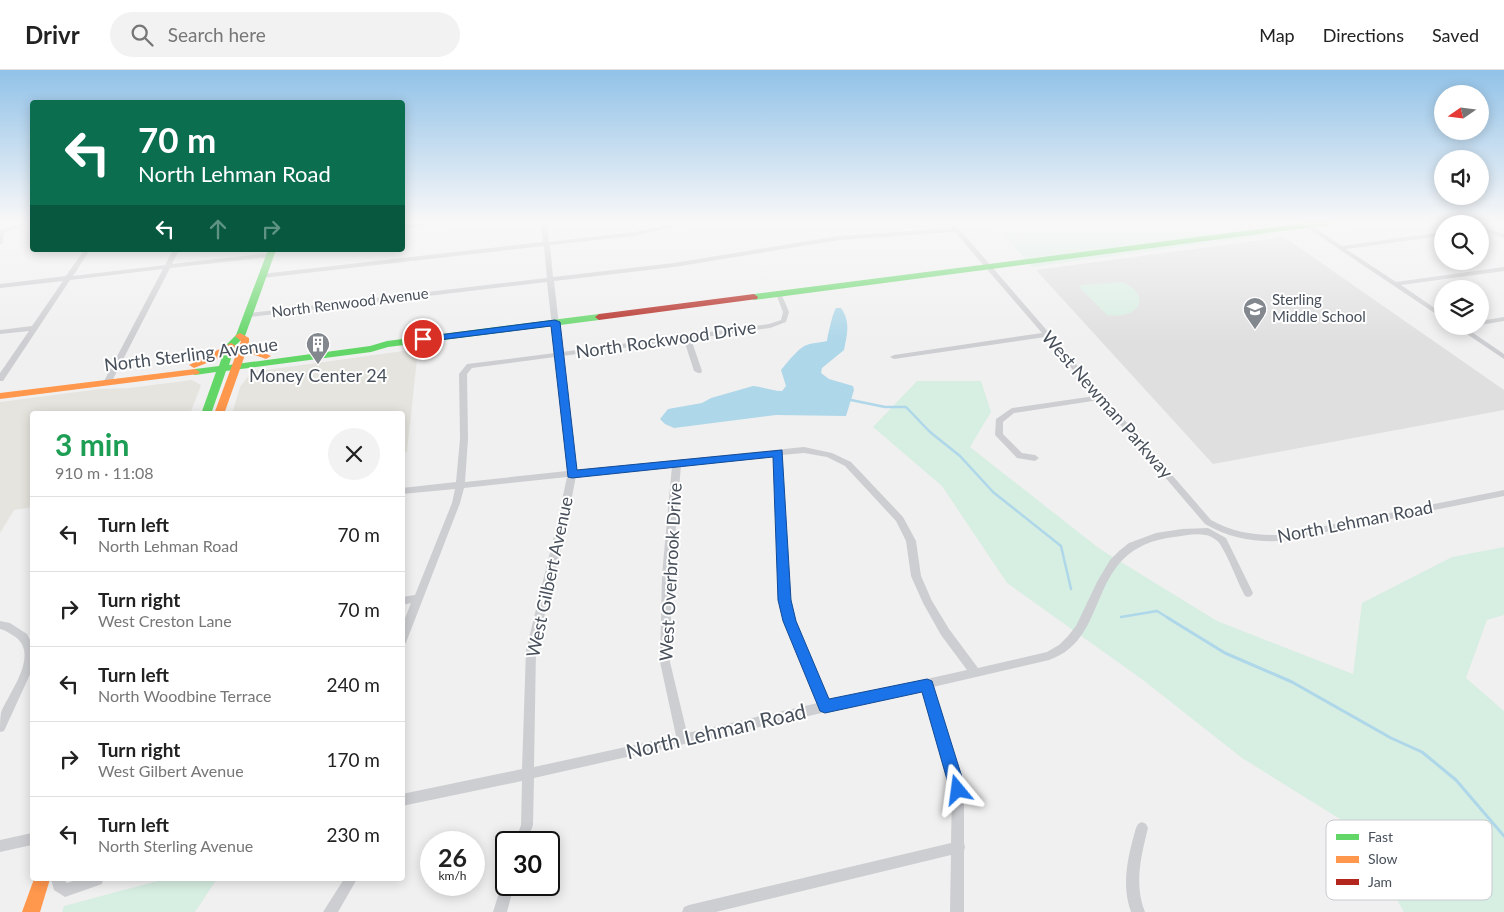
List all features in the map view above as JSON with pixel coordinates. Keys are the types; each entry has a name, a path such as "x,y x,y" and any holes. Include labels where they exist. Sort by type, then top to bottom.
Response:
{"main road":[{"path":"219,411 231,385 249,315 267,262"},
{"name":"North Sterling Avenue","path":"0,388 110,379 141,379 372,342 385,344 1033,262"},
{"path":"194,365 214,357 231,345 243,340"},
{"path":"231,385 247,371 266,359 249,350 243,340"},
{"path":"207,411 231,345"},
{"name":"North Sterling Avenue","path":"0,396 194,365 224,365"},
{"path":"141,379 159,381 204,375 212,378 216,384"},
{"path":"31,912 41,881"}],"street":[{"path":"0,380 79,262"},
{"path":"110,379 169,262"},
{"path":"0,286 195,262"},
{"path":"262,276 384,262"},
{"name":"West Gilbert Avenue","path":"525,831 527,824 531,650 572,474 548,262"},
{"name":"North Renwood Avenue","path":"249,315 690,262"},
{"name":"West Newman Parkway","path":"985,262 1101,397 1208,526 1223,540 1248,593"},
{"path":"1362,262 1434,311"},
{"path":"1395,284 1504,269"},
{"name":"North Rockwood Drive","path":"460,485 464,418 463,374 470,366 770,326 784,321 786,312 779,294"},
{"path":"1489,321 1504,319"},
{"path":"0,332 34,328"},
{"path":"894,357 1046,335"},
{"path":"1471,335 1504,357"},
{"path":"687,337 698,371"},
{"path":"1035,458 1020,456 999,435 999,421 1012,411 1101,397"},
{"path":"405,491 804,450 829,455 848,464 900,520 911,541 916,576 928,603 945,632 976,673"},
{"path":"778,453 784,600 789,621 825,706"},
{"name":"West Overbrook Drive","path":"677,463 667,574 665,662 683,740"},
{"path":"405,633 456,502 460,485"},
{"name":"North Lehman Road","path":"405,799 528,775 1049,656 1064,648 1076,637 1113,564 1127,548 1140,541 1161,535 1208,526 1251,539 1280,538 1504,493"},
{"path":"405,600 419,598"},
{"path":"0,625 6,626 23,637 30,649 29,666 0,728"},
{"path":"927,685 958,790 957,912"},
{"path":"1138,912 1134,900 1133,876 1134,860 1142,828"},
{"path":"0,846 30,839"},
{"path":"690,912 959,847"},
{"path":"58,882 65,890 91,881"},
{"path":"330,912 350,881"},
{"path":"500,912 505,896"}],"shaded area":[{"name":"Sterling Middle School","path":"1094,262 1320,262 1504,390 1504,410 1213,464 1036,270"},
{"path":"418,349 407,452 405,452 405,411 233,411 240,387 249,375 258,371"},
{"path":"192,380 201,385 191,411 30,411 30,507 14,510 0,533 0,402 100,389 130,388"}],"green space":[{"path":"1028,262 1067,262 1032,267"},
{"path":"1122,282 1132,287 1140,299 1134,310 1128,314 1118,316 1107,315 1080,288 1081,285"},
{"path":"917,381 981,381 991,412 970,447 1100,549 1217,621 1353,674 1362,603 1452,557 1504,547 1504,615 1487,620 1466,678 1504,711 1504,912 1404,912 1397,900 1492,900 1492,820 1342,820 1242,758 1143,680 1007,583 942,486 873,427"},
{"path":"158,881 216,881 195,912 62,912 64,906"}],"water":[{"path":"836,308 841,308 847,323 844,350 822,368 821,373 829,379 853,386 854,390 846,416 776,415 674,428 665,424 660,419 668,409 702,403 711,398 753,386 782,391 786,386 781,370 804,346 827,341"}],"waterway":[{"path":"851,400 885,407 906,407 930,432 960,456 993,492 1061,546 1071,589"},
{"path":"1121,617 1157,611 1170,619"},
{"path":"1168,618 1225,653 1292,682 1391,738 1422,752 1456,780 1490,820"},
{"path":"1492,822 1504,836"}],"traffic: fast":[{"path":"207,411 231,345 240,336 267,262"},
{"path":"754,297 1023,262"},
{"path":"195,372 371,349 387,344 599,317"}],"traffic: slow":[{"path":"220,411 246,340 240,336"},
{"path":"245,345 249,350 266,356"},
{"path":"194,365 214,357 231,346"},
{"path":"0,396 195,372"},
{"path":"31,912 41,881"}],"traffic: jam":[{"path":"599,317 754,297"}],"place":[{"name":"Sterling Middle School","path":"1255,330"},
{"name":"Money Center 24","path":"318,365"}],"route":[{"path":"423,339 555,322 572,474 778,453 784,600 789,621 825,706 927,685 958,790"}]}
